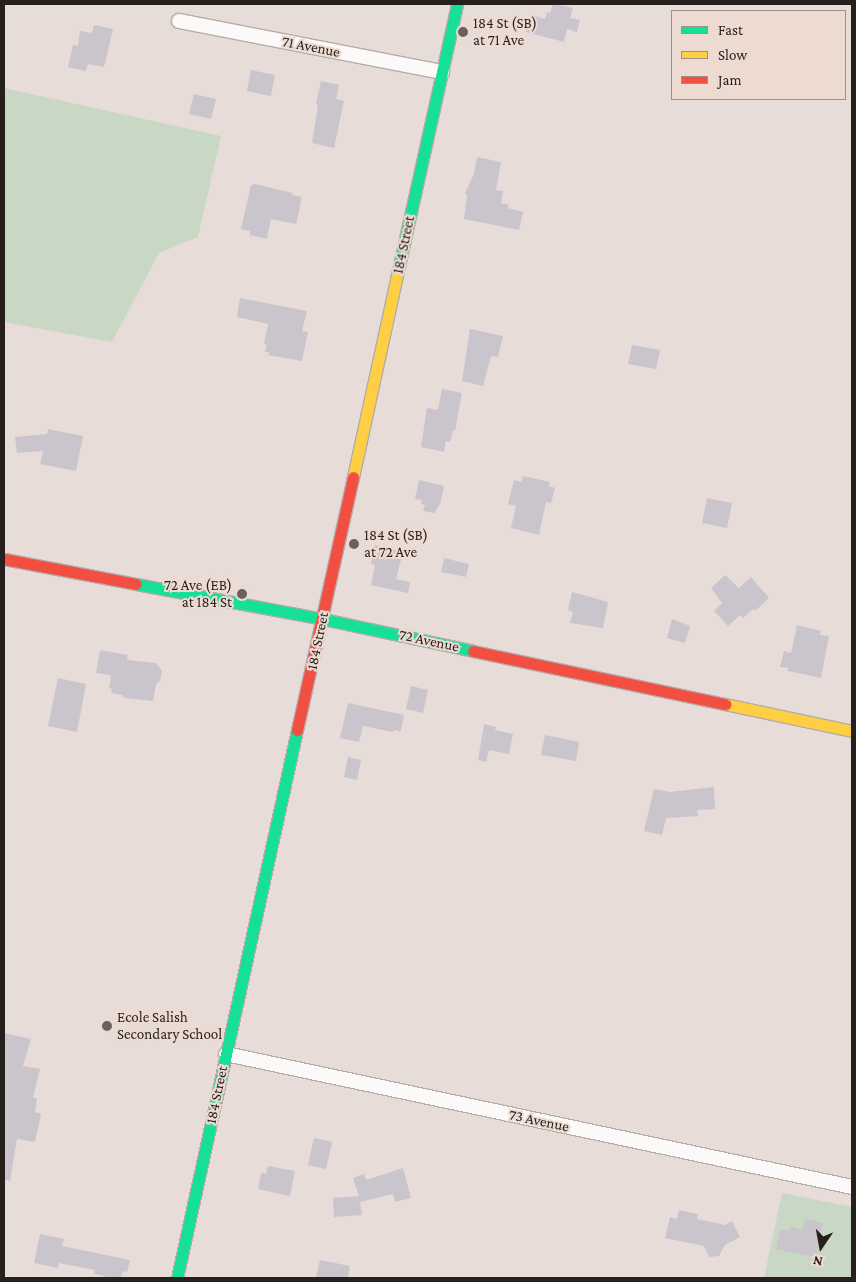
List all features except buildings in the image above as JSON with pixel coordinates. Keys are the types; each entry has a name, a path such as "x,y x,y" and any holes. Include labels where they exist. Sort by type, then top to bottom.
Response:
{"main road":[{"name":"184 Street","path":"177,1278 457,4"},
{"name":"72 Avenue","path":"4,559 323,619 852,731"}],"street":[{"name":"71 Avenue","path":"179,22 442,72"},
{"name":"73 Avenue","path":"226,1054 852,1187"}],"green space":[{"path":"4,88 221,136 198,237 159,253 112,342 4,322"},
{"path":"782,1193 852,1207 852,1278 764,1278"}],"traffic: fast":[{"path":"397,275 457,4"},
{"path":"136,584 323,619 473,651"},
{"path":"177,1278 297,730"}],"traffic: slow":[{"path":"353,477 397,275"},
{"path":"725,704 852,731"}],"traffic: jam":[{"path":"297,730 353,477"},
{"path":"4,559 136,584"},
{"path":"473,651 725,704"}],"place":[{"name":"184 St (SB) at 71 Ave","path":"463,32"},
{"name":"184 St (SB) at 72 Ave","path":"354,544"},
{"name":"72 Ave (EB) at 184 St","path":"242,594"},
{"name":"Ecole Salish Secondary School","path":"107,1026"}]}
